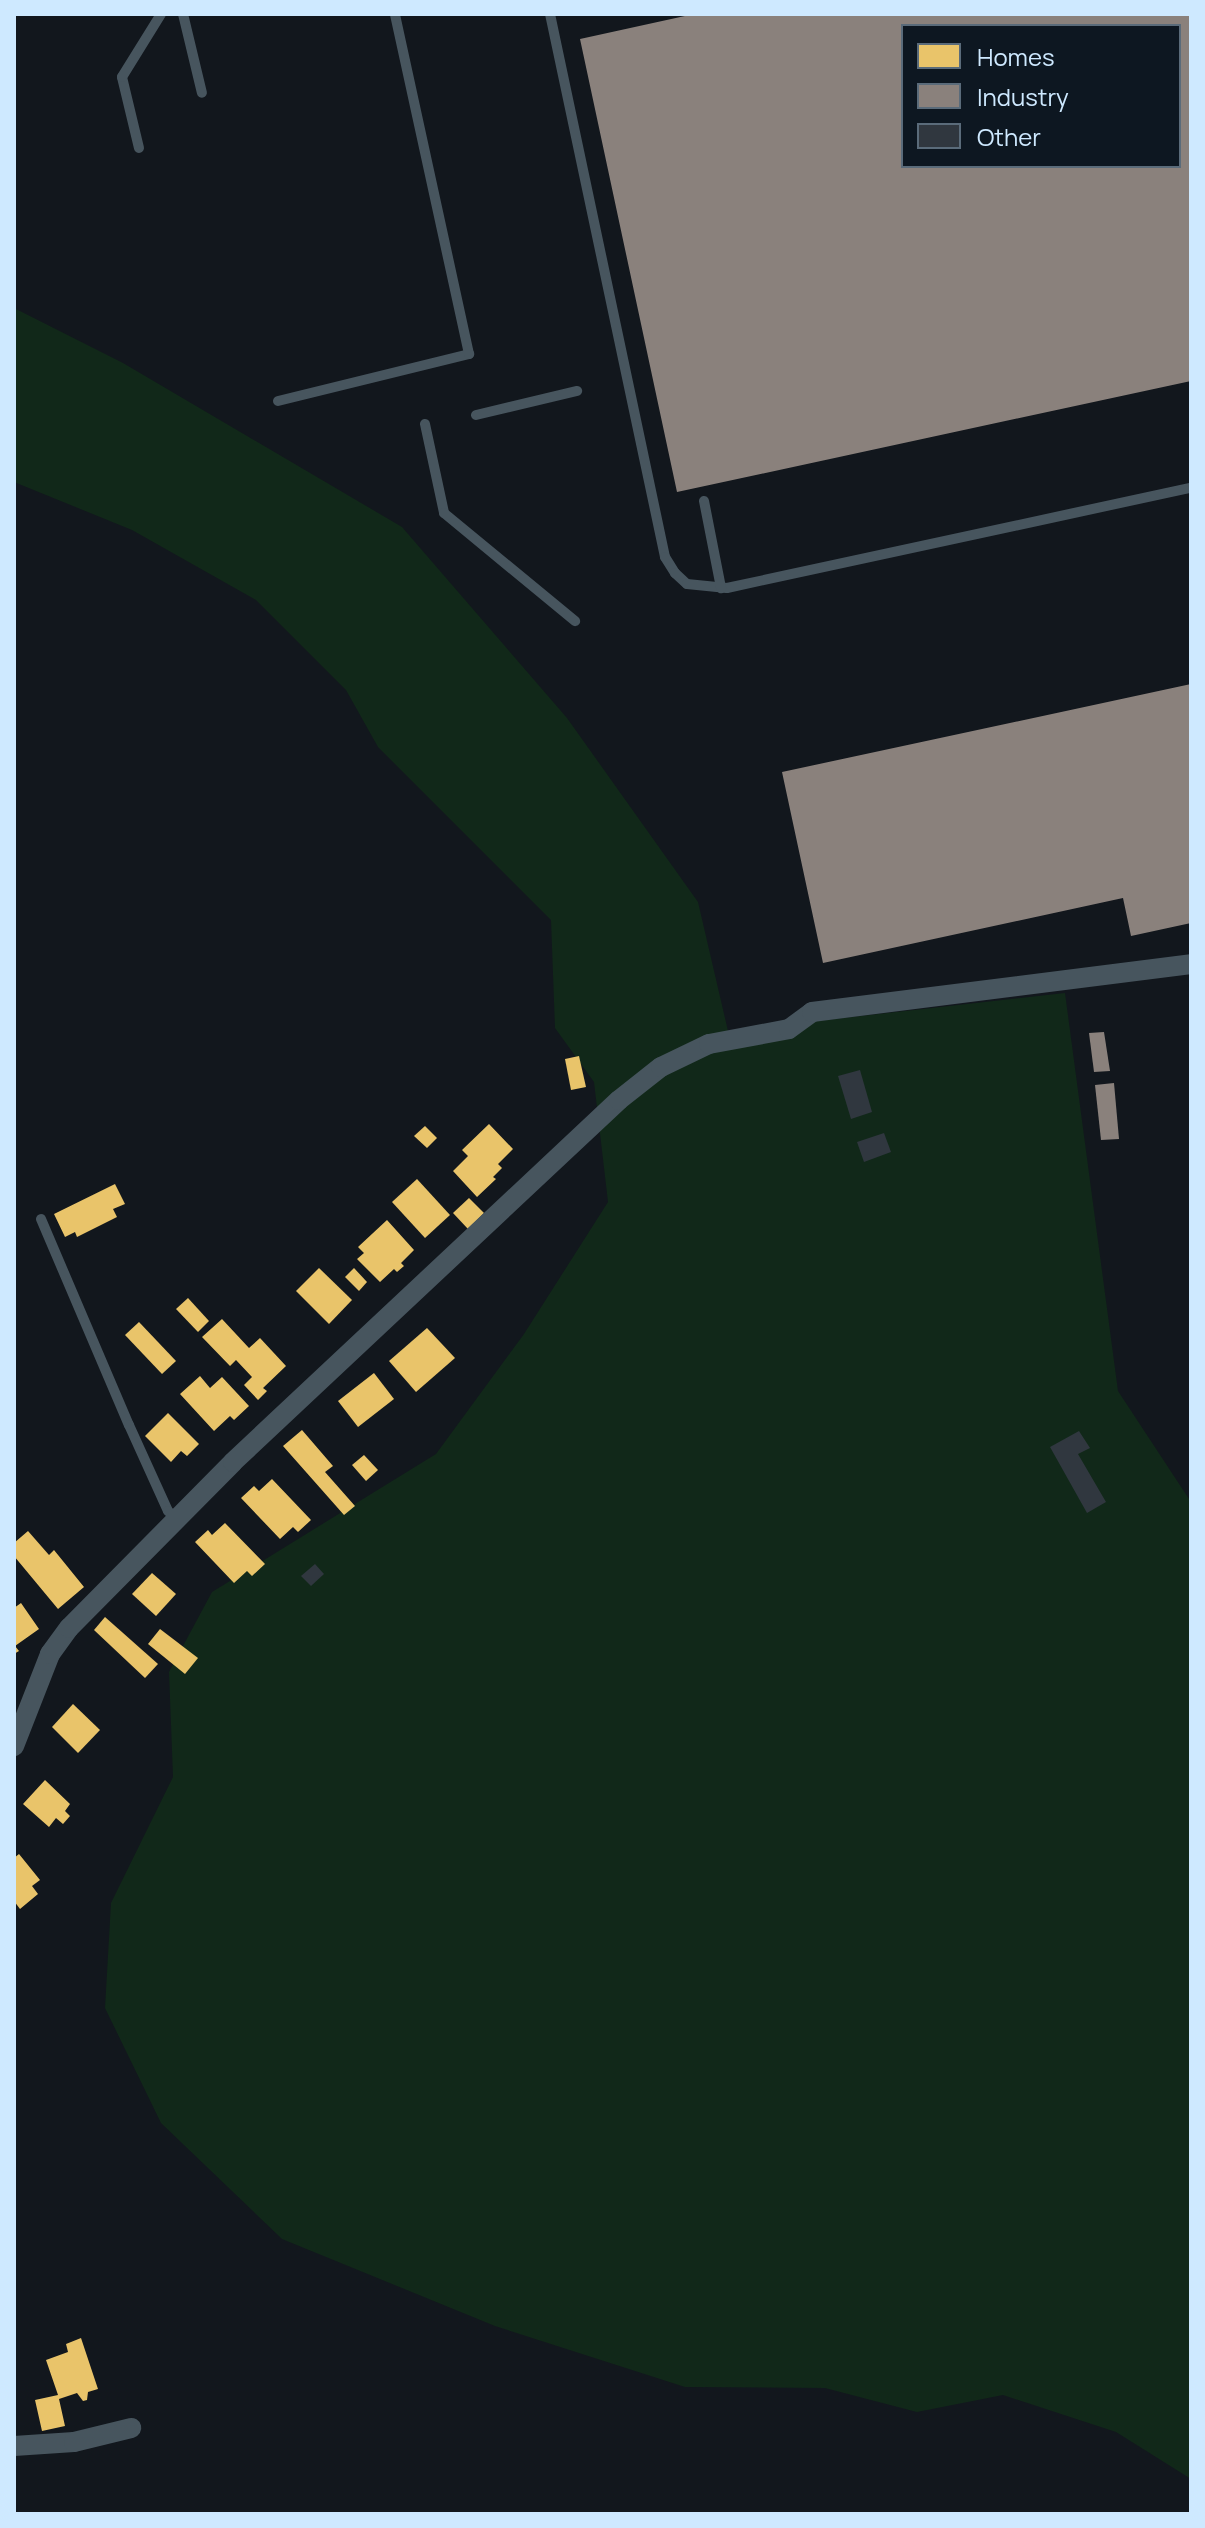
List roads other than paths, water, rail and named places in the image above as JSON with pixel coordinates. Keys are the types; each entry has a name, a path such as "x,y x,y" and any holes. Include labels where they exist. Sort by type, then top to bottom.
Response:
{"street":[{"path":"14,1746 50,1654 69,1628 176,1519 619,1100 674,1059 709,1044 789,1029 812,1012 1191,964"},
{"path":"14,2446 74,2442 131,2428"}],"lane":[{"path":"139,148 122,77 161,14"},
{"path":"183,14 202,93"},
{"path":"278,401 469,354 395,14"},
{"path":"550,14 665,557 687,584 721,588 1191,488"},
{"path":"476,415 577,391"},
{"path":"425,424 444,513 575,621"},
{"path":"704,501 721,588"},
{"path":"41,1219 129,1425 168,1511 176,1519"}]}
